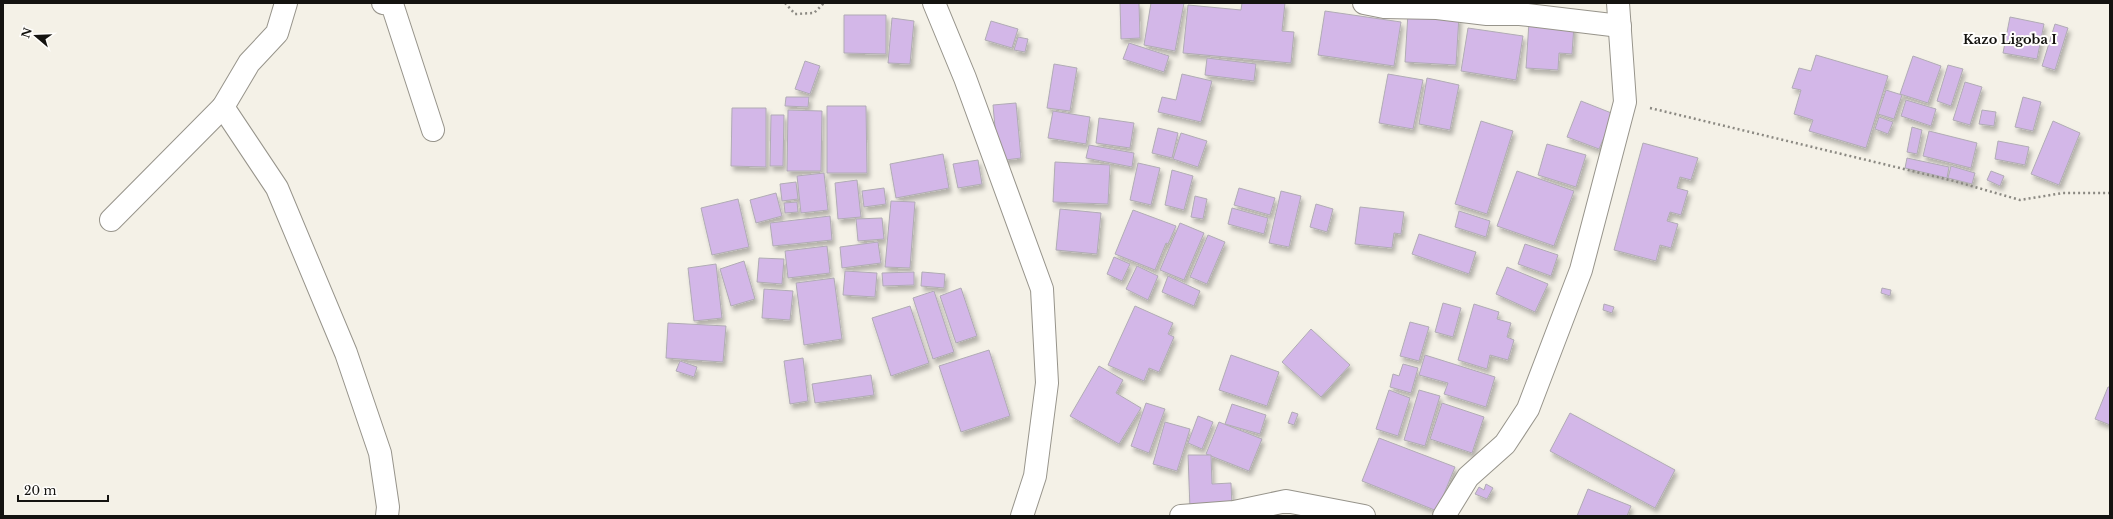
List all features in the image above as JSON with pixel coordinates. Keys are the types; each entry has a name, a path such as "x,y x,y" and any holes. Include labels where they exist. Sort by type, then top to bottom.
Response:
{"street":[{"path":"111,220 223,107 249,62 277,33 286,3"},
{"path":"390,3 433,130"},
{"path":"934,3 965,78 1042,289 1047,383 1035,476 1022,516"},
{"path":"1364,3 1384,7 1437,8 1487,14 1520,14 1620,26"},
{"path":"1444,516 1468,478 1505,444 1528,409 1580,270 1625,102 1618,3"},
{"path":"223,107 277,188 346,353 380,453 388,507 387,516"},
{"path":"1181,516 1234,512 1286,501 1364,516"}],"path":[{"path":"785,3 795,14 814,13 824,3"},
{"path":"1625,102 1954,181 2020,200 2063,193 2110,193"}],"building":[{"path":"1120,3 1139,3 1140,38 1121,39"},
{"path":"1151,3 1184,3 1175,51 1144,45"},
{"path":"1242,3 1285,3 1282,31 1294,32 1291,63 1183,53 1188,5 1241,10"},
{"path":"1325,11 1401,22 1394,66 1318,55"},
{"path":"1408,13 1459,16 1456,65 1405,62"},
{"path":"844,15 886,15 886,54 844,53"},
{"path":"2010,17 2044,24 2037,59 2003,53"},
{"path":"892,18 914,21 910,64 888,63"},
{"path":"991,21 1018,29 1012,48 985,40"},
{"path":"1529,22 1574,25 1572,54 1559,53 1558,70 1526,68"},
{"path":"2055,24 2068,28 2055,70 2042,66"},
{"path":"1468,28 1523,36 1516,80 1461,71"},
{"path":"1018,37 1028,39 1025,52 1014,50"},
{"path":"1129,43 1169,56 1164,72 1123,59"},
{"path":"1816,55 1888,76 1866,148 1809,131 1813,120 1794,114 1801,90 1792,88 1799,68 1811,71"},
{"path":"1913,56 1941,66 1928,103 1900,94"},
{"path":"1207,58 1256,64 1254,81 1205,75"},
{"path":"805,61 820,66 810,94 795,89"},
{"path":"1054,64 1077,68 1070,111 1047,108"},
{"path":"1948,65 1963,69 1951,106 1937,101"},
{"path":"1182,74 1212,81 1201,122 1158,112 1162,97 1176,100"},
{"path":"1388,74 1423,80 1413,129 1379,123"},
{"path":"1427,78 1459,85 1450,130 1419,124"},
{"path":"1965,82 1982,87 1970,125 1953,120"},
{"path":"1886,90 1902,95 1894,119 1878,114"},
{"path":"786,97 809,97 808,107 785,106"},
{"path":"2023,97 2041,102 2033,131 2015,127"},
{"path":"1906,100 1936,109 1931,126 1901,116"},
{"path":"1581,101 1614,114 1599,149 1567,137"},
{"path":"1016,103 1021,158 998,161 993,105"},
{"path":"827,106 866,106 867,173 827,173"},
{"path":"732,108 766,108 766,167 731,166"},
{"path":"788,110 822,111 821,171 787,171"},
{"path":"1982,110 1996,112 1994,126 1979,124"},
{"path":"1053,111 1090,117 1086,144 1048,138"},
{"path":"771,115 784,115 783,166 770,166"},
{"path":"1879,117 1893,122 1888,134 1875,129"},
{"path":"1099,118 1134,123 1130,148 1096,143"},
{"path":"1481,121 1513,131 1487,214 1455,204"},
{"path":"2053,121 2080,133 2059,185 2031,174"},
{"path":"1912,127 1922,130 1917,154 1907,152"},
{"path":"1158,128 1178,133 1172,158 1152,153"},
{"path":"1929,131 1977,143 1971,168 1923,156"},
{"path":"1181,133 1207,141 1198,167 1173,159"},
{"path":"1998,141 2029,147 2025,165 1995,159"},
{"path":"1643,143 1698,158 1691,180 1680,177 1677,188 1688,191 1681,215 1670,212 1667,221 1678,224 1671,248 1660,245 1656,261 1614,250"},
{"path":"1547,144 1586,155 1576,187 1538,175"},
{"path":"1089,145 1134,153 1132,167 1086,158"},
{"path":"943,154 949,188 896,198 890,164"},
{"path":"1907,158 1949,167 1947,178 1905,168"},
{"path":"978,160 982,184 958,188 953,164"},
{"path":"1055,162 1110,165 1108,204 1053,202"},
{"path":"1138,163 1160,168 1151,205 1130,200"},
{"path":"1951,166 1975,173 1972,184 1948,178"},
{"path":"1172,170 1193,176 1184,210 1165,205"},
{"path":"1517,171 1574,191 1554,246 1497,226"},
{"path":"1991,171 2004,176 2000,186 1987,180"},
{"path":"824,173 828,210 801,213 797,176"},
{"path":"857,180 861,217 838,219 835,183"},
{"path":"796,182 798,199 782,201 780,184"},
{"path":"884,188 886,204 864,207 862,191"},
{"path":"1239,188 1275,198 1270,215 1234,205"},
{"path":"1281,191 1301,196 1289,247 1269,243"},
{"path":"776,193 782,216 756,223 750,200"},
{"path":"1195,196 1207,199 1203,219 1191,217"},
{"path":"738,199 749,247 712,255 701,208"},
{"path":"891,201 915,202 910,268 885,267"},
{"path":"797,202 798,212 785,213 784,203"},
{"path":"1316,204 1333,209 1327,232 1310,227"},
{"path":"1360,207 1404,212 1401,234 1394,233 1392,248 1355,244"},
{"path":"1232,208 1268,218 1264,234 1228,224"},
{"path":"1060,209 1101,213 1097,254 1056,250"},
{"path":"1133,210 1176,226 1168,244 1166,243 1155,270 1115,254"},
{"path":"1459,211 1490,221 1486,237 1455,227"},
{"path":"830,216 832,240 773,246 770,223"},
{"path":"882,218 884,239 858,241 856,219"},
{"path":"1180,223 1204,233 1184,280 1160,270"},
{"path":"1419,234 1476,252 1469,274 1412,254"},
{"path":"1208,235 1225,242 1207,284 1190,277"},
{"path":"878,242 881,263 842,268 840,247"},
{"path":"1525,244 1558,255 1551,276 1518,264"},
{"path":"827,246 830,273 788,278 785,251"},
{"path":"1114,257 1130,264 1122,281 1107,274"},
{"path":"759,258 784,259 782,284 757,282"},
{"path":"744,261 755,299 731,306 720,269"},
{"path":"716,264 722,318 694,321 688,268"},
{"path":"1137,266 1158,276 1148,300 1126,289"},
{"path":"1507,267 1548,284 1535,312 1496,294"},
{"path":"845,271 877,273 875,297 843,295"},
{"path":"914,272 914,285 883,286 882,273"},
{"path":"922,272 945,274 944,288 921,286"},
{"path":"1168,276 1200,291 1194,306 1162,292"},
{"path":"834,278 842,339 804,345 796,283"},
{"path":"961,288 977,336 956,343 940,296"},
{"path":"1882,288 1891,290 1890,296 1881,293"},
{"path":"764,289 793,291 790,320 762,318"},
{"path":"934,291 954,352 933,359 913,298"},
{"path":"1443,303 1461,308 1453,337 1435,332"},
{"path":"1474,304 1499,312 1497,319 1511,323 1507,337 1514,340 1508,360 1490,355 1487,369 1458,360"},
{"path":"1604,304 1614,307 1612,313 1603,310"},
{"path":"910,306 929,363 891,376 872,318"},
{"path":"1135,306 1173,323 1168,334 1174,337 1159,372 1149,368 1144,381 1108,365"},
{"path":"1410,322 1429,327 1419,361 1400,356"},
{"path":"668,323 726,326 723,362 666,358"},
{"path":"1311,329 1350,365 1321,397 1282,362"},
{"path":"989,350 1010,416 961,432 939,366"},
{"path":"1231,355 1279,372 1267,406 1219,390"},
{"path":"1425,355 1495,377 1486,407 1444,394 1448,383 1419,375"},
{"path":"803,358 808,401 790,404 784,361"},
{"path":"680,361 697,367 694,377 676,371"},
{"path":"1403,364 1418,368 1411,393 1390,387 1393,374 1399,376"},
{"path":"1099,366 1123,380 1116,393 1141,408 1119,444 1070,416"},
{"path":"871,375 874,395 815,403 812,384"},
{"path":"2108,387 2110,387 2110,425 2095,419"},
{"path":"1389,390 1410,398 1398,436 1376,429"},
{"path":"1419,390 1440,396 1425,446 1404,440"},
{"path":"1146,403 1165,409 1149,453 1131,446"},
{"path":"1442,403 1484,417 1472,453 1430,439"},
{"path":"1232,404 1266,415 1260,434 1225,424"},
{"path":"1292,412 1298,414 1294,425 1288,423"},
{"path":"1570,413 1675,470 1655,508 1550,451"},
{"path":"1198,416 1213,422 1202,449 1188,443"},
{"path":"1165,422 1190,429 1177,471 1153,464"},
{"path":"1219,422 1262,439 1249,471 1206,454"},
{"path":"1379,438 1455,467 1437,511 1362,481"},
{"path":"1188,455 1211,455 1212,484 1231,483 1232,507 1190,509"},
{"path":"1486,484 1493,488 1487,499 1475,494 1479,487 1484,490"},
{"path":"1588,489 1631,506 1627,516 1577,516"}],"district":[{"name":"Kazo Ligoba I","path":"2010,39"}]}
